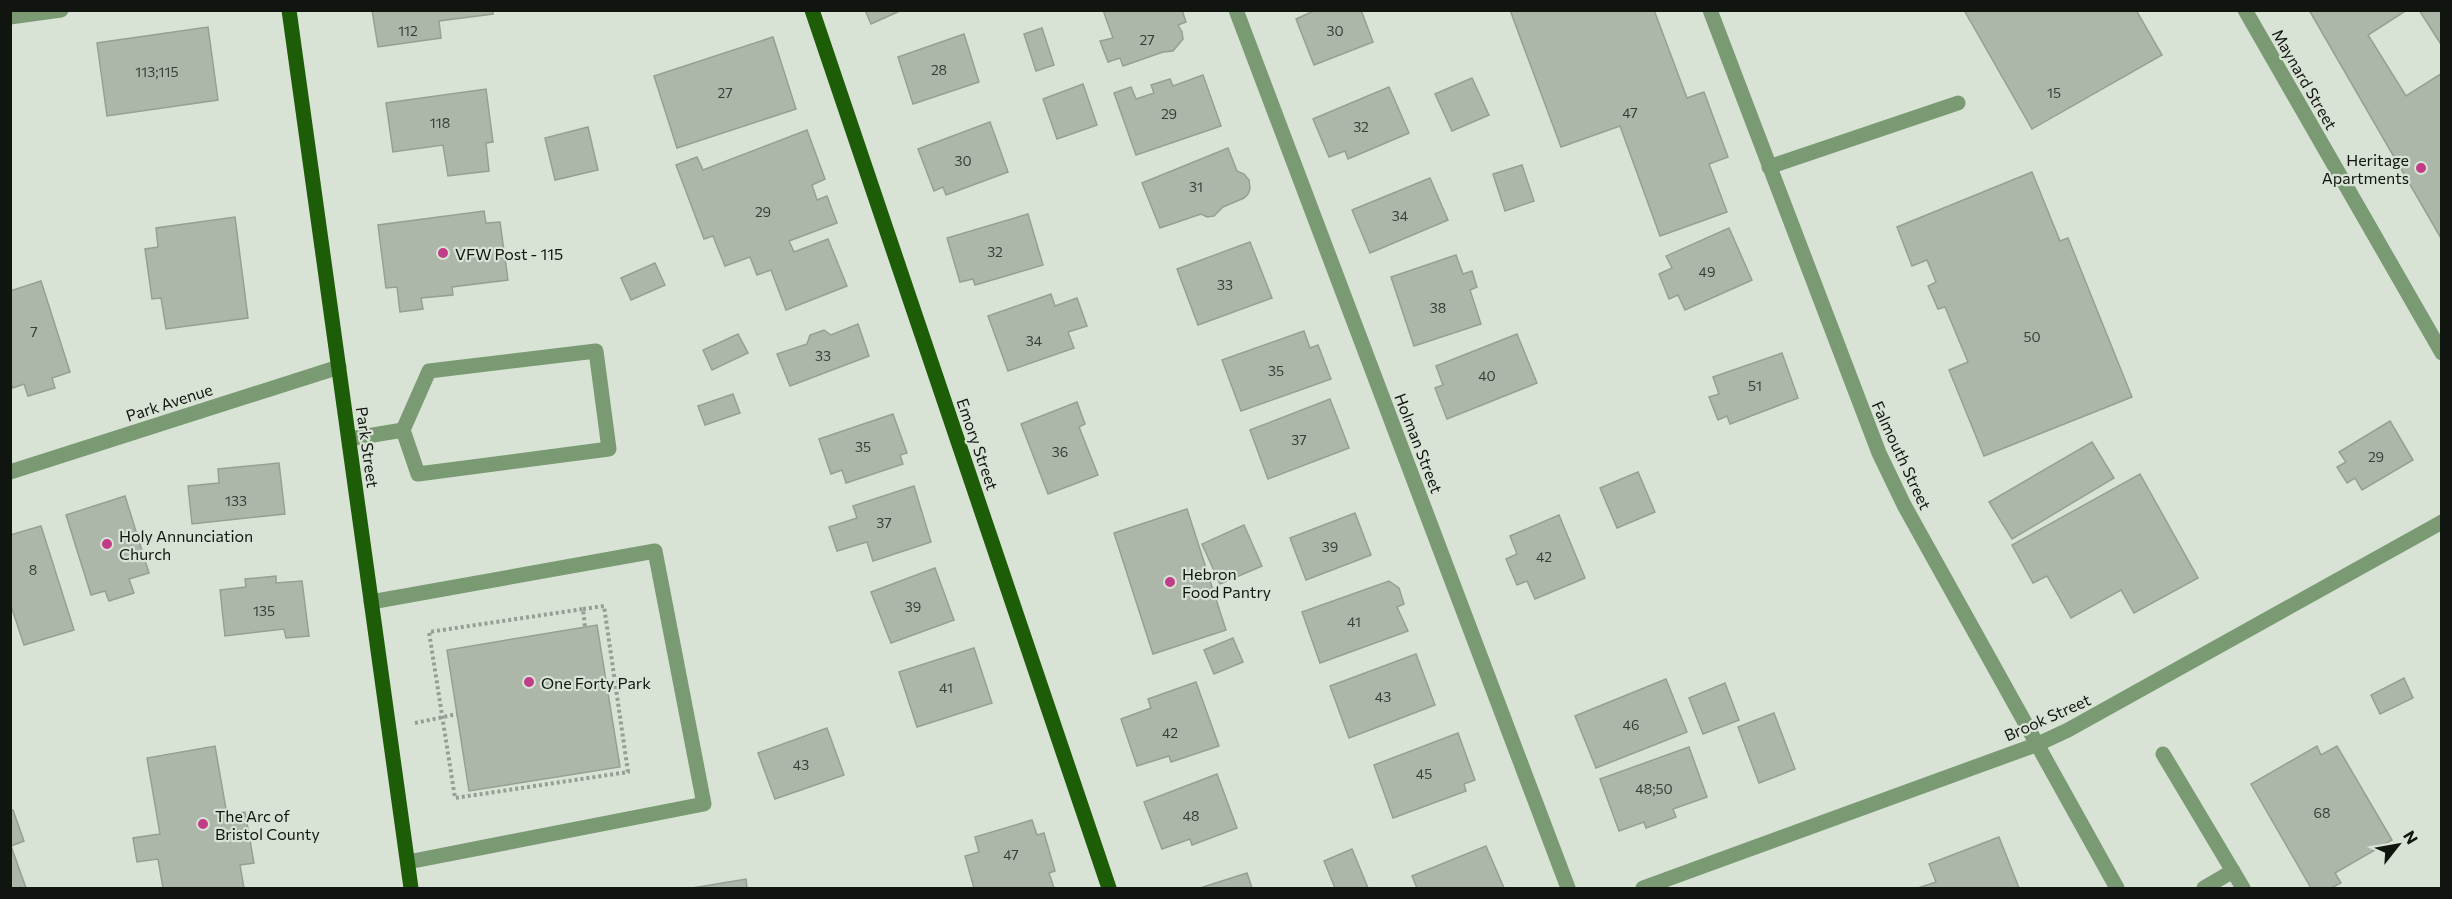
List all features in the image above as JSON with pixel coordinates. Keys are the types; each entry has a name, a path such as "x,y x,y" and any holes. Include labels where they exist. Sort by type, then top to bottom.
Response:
{"main road":[{"name":"Park Street","path":"289,10 411,888"},
{"name":"Emory Street","path":"812,10 1109,888"}],"street":[{"path":"10,17 61,10"},
{"name":"Holman Street","path":"1236,10 1568,888"},
{"name":"Falmouth Street","path":"1710,10 1879,453 1904,505 2117,888"},
{"name":"Maynard Street","path":"2245,10 2442,353"},
{"path":"1769,167 1958,103"},
{"path":"596,351 609,449 418,474 403,430 429,370 596,351"},
{"name":"Park Avenue","path":"10,472 339,367"},
{"path":"349,440 403,430"},
{"name":"Brook Street","path":"1643,888 2038,744 2086,721 2442,522"},
{"path":"371,602 655,551 704,804 408,862"},
{"path":"2163,754 2243,888"},
{"path":"2205,888 2233,872"}],"path":[{"path":"604,606 628,772 455,798 442,717 429,632 604,606"},
{"path":"583,609 585,627"},
{"path":"414,723 457,714"}],"building":[{"path":"372,10 493,10 493,14 439,21 441,38 378,47"},
{"path":"865,10 902,10 871,24"},
{"path":"1103,10 1182,10 1186,22 1178,25 1183,39 1173,51 1163,52 1123,66 1120,58 1108,62 1100,41 1113,38"},
{"path":"1316,10 1361,10 1373,42 1314,65 1296,19"},
{"path":"1510,10 1654,10 1687,98 1704,92 1728,157 1709,164 1727,212 1660,236 1620,126 1561,147"},
{"path":"1964,10 2136,10 2162,55 2032,129"},
{"name":"Heritage Apartments","path":"2309,10 2407,10 2368,35 2406,96 2442,73 2442,240"},
{"path":"2419,10 2442,10 2442,46"},
{"path":"208,27 218,100 107,116 97,43"},
{"path":"1042,28 1054,65 1036,71 1024,34"},
{"path":"964,34 979,82 913,104 898,57"},
{"path":"773,37 796,109 677,148 654,76"},
{"path":"1203,75 1221,126 1136,155 1114,93 1131,87 1136,99 1154,93 1151,85 1170,79 1173,86"},
{"path":"1472,78 1489,115 1452,131 1435,94"},
{"path":"1083,84 1097,125 1057,139 1043,99"},
{"path":"1389,87 1409,133 1348,159 1345,151 1329,157 1313,119"},
{"path":"486,89 493,142 486,143 489,171 448,176 443,145 393,152 386,103"},
{"path":"990,122 1008,172 946,195 943,187 934,191 918,149"},
{"path":"588,127 598,170 555,180 545,138"},
{"path":"807,130 825,179 812,185 817,200 827,196 837,223 789,241 794,252 828,239 847,286 786,310 771,270 757,275 750,257 725,266 713,236 704,239 676,165 697,157 703,170"},
{"path":"1228,148 1237,171 1249,180 1248,194 1223,207 1214,216 1207,217 1201,214 1160,228 1142,183"},
{"path":"1522,165 1534,201 1505,211 1493,174"},
{"path":"2032,172 2060,241 2068,238 2132,397 1984,456 1949,370 1968,362 1945,307 1938,309 1928,286 1936,282 1927,260 1912,266 1897,227"},
{"path":"1430,178 1448,220 1370,253 1352,210"},
{"name":"VFW Post - 115","path":"484,211 486,223 500,222 508,280 452,287 453,295 421,298 423,309 400,312 397,287 386,288 378,225"},
{"path":"1028,214 1043,265 975,285 973,279 960,282 947,238"},
{"path":"235,217 248,318 166,329 161,298 152,299 145,249 158,247 156,228"},
{"path":"1729,228 1752,280 1685,310 1678,295 1669,299 1659,274 1672,268 1666,256"},
{"path":"1250,242 1272,298 1198,325 1177,269"},
{"path":"1456,255 1463,274 1472,271 1477,287 1470,290 1481,324 1414,346 1391,277"},
{"path":"655,263 665,285 631,300 621,278"},
{"path":"41,281 70,372 52,378 55,388 28,396 24,384 13,388 10,381 10,291"},
{"path":"1051,294 1055,306 1077,298 1087,326 1068,332 1074,348 1008,371 988,316"},
{"path":"858,324 869,356 790,386 777,354 807,344 810,335 824,330 831,335"},
{"path":"1304,331 1310,348 1318,345 1331,379 1241,411 1222,360"},
{"path":"738,334 748,353 712,370 703,350"},
{"path":"1517,334 1537,383 1447,419 1435,388 1443,385 1436,366"},
{"path":"1782,353 1798,398 1730,424 1727,416 1718,420 1709,397 1719,394 1713,377"},
{"path":"733,394 740,413 705,425 698,406"},
{"path":"1330,399 1349,448 1268,479 1250,430"},
{"path":"1077,402 1085,424 1079,427 1098,475 1048,494 1021,424"},
{"path":"893,414 907,453 900,455 903,464 846,483 842,470 831,474 819,439"},
{"path":"2390,421 2413,460 2362,490 2355,478 2347,483 2337,467 2346,462 2339,452"},
{"path":"2092,442 2114,478 2012,539 1989,502"},
{"path":"279,463 285,514 192,524 188,486 219,483 218,469"},
{"path":"1638,472 1655,512 1617,528 1600,488"},
{"path":"2140,474 2198,578 2134,613 2121,590 2071,618 2047,576 2033,583 2012,545"},
{"path":"914,486 931,542 873,561 867,542 837,551 829,527 857,518 853,506"},
{"name":"Holy Annunciation Church","path":"125,496 149,573 129,579 134,593 109,601 105,591 91,595 66,515"},
{"name":"Hebron Food Pantry","path":"1187,509 1226,630 1153,654 1114,533"},
{"path":"1355,513 1371,555 1306,580 1290,538"},
{"path":"1559,515 1585,578 1535,599 1527,581 1517,585 1506,559 1517,554 1510,536"},
{"path":"1244,525 1262,566 1220,584 1202,544"},
{"path":"41,526 74,630 24,645 10,603 10,535"},
{"path":"935,568 954,620 891,643 871,592"},
{"path":"276,576 276,583 302,581 309,636 286,638 284,629 225,636 220,590 246,587 245,579"},
{"path":"1389,581 1399,588 1404,604 1397,607 1408,631 1320,663 1302,612"},
{"name":"One Forty Park","path":"597,625 620,767 469,791 447,650"},
{"path":"1233,638 1243,662 1214,674 1204,650"},
{"path":"974,648 992,703 917,727 899,672"},
{"path":"1416,654 1435,705 1349,738 1330,686"},
{"path":"2404,678 2413,698 2380,714 2371,695"},
{"path":"1666,679 1687,732 1596,768 1575,716"},
{"path":"1196,682 1219,746 1171,762 1169,756 1137,766 1121,719 1151,708 1148,699"},
{"path":"1725,683 1739,720 1703,734 1689,698"},
{"path":"1774,713 1795,769 1759,783 1738,727"},
{"path":"827,728 844,775 775,799 758,753"},
{"path":"1458,733 1475,780 1464,784 1466,791 1393,818 1374,765"},
{"name":"The Arc of Bristol County","path":"215,746 227,815 245,812 254,863 240,865 244,888 163,888 158,859 137,862 133,838 160,834 147,758"},
{"path":"2317,746 2321,755 2337,746 2392,840 2335,873 2341,883 2331,888 2311,888 2251,784"},
{"path":"1689,747 1707,797 1673,809 1676,817 1646,828 1644,822 1619,831 1600,779"},
{"path":"1217,774 1237,828 1192,845 1190,839 1162,849 1144,802"},
{"path":"13,810 24,841 11,846 26,888 10,888 10,811"},
{"path":"1032,820 1037,835 1044,833 1055,871 1049,873 1054,888 974,888 965,856 979,852 975,837"},
{"path":"1999,837 2019,888 1918,888 1936,882 1929,864"},
{"path":"1486,846 1504,888 1417,888 1412,876"},
{"path":"1352,849 1368,888 1335,888 1324,861"},
{"path":"1247,873 1252,888 1200,888"},
{"path":"746,879 747,888 692,888"}],"place":[{"name":"Heritage Apartments","path":"2421,168"},
{"name":"VFW Post - 115","path":"443,253"},
{"name":"Holy Annunciation Church","path":"107,544"},
{"name":"Hebron Food Pantry","path":"1170,582"},
{"name":"One Forty Park","path":"529,682"},
{"name":"The Arc of Bristol County","path":"203,824"}]}
